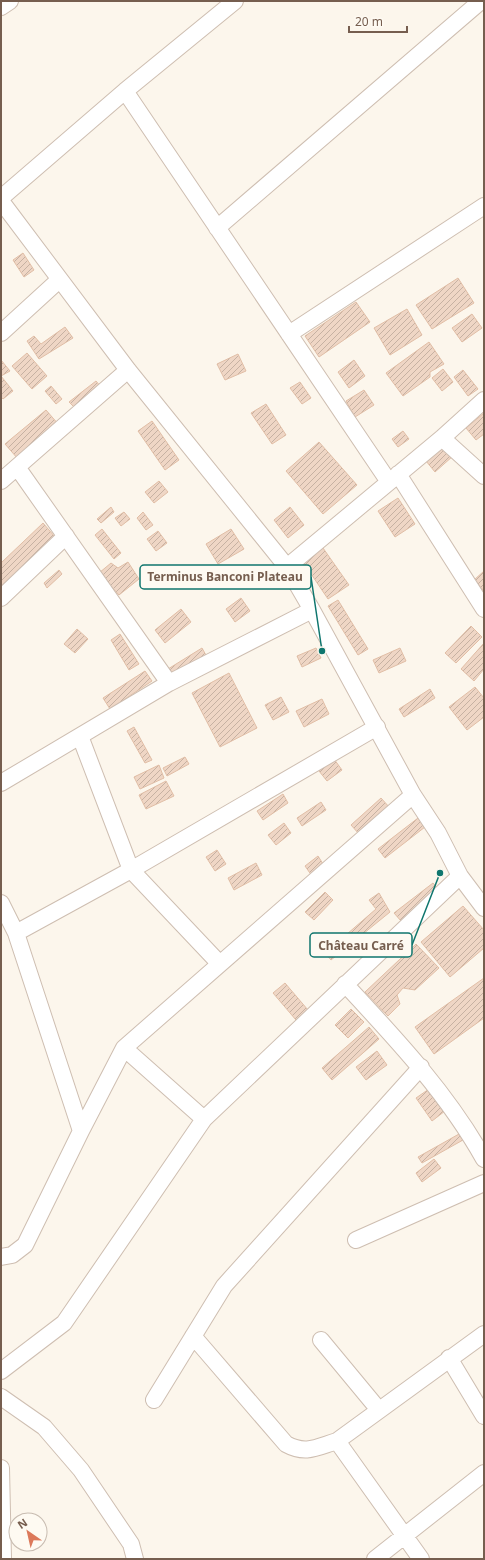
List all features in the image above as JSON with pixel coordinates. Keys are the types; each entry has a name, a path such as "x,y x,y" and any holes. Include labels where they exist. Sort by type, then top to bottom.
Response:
{"street":[{"path":"1,7 10,1"},
{"path":"235,1 126,91 1,200 59,280 128,370 287,567 377,727 413,795 438,833 460,876 484,908"},
{"path":"217,228 481,1"},
{"path":"126,91 289,334 394,478 484,609"},
{"path":"289,334 484,206"},
{"path":"1,333 59,280"},
{"path":"1,481 128,370"},
{"path":"287,567 442,438 484,400"},
{"path":"442,438 484,476"},
{"path":"17,467 169,683"},
{"path":"1,598 66,536"},
{"path":"1,783 169,683 312,610"},
{"path":"16,933 131,870 377,727"},
{"path":"80,736 131,870 220,963"},
{"path":"1,1257 12,1255 26,1245 81,1131 124,1048 413,795"},
{"path":"1,1371 64,1322 204,1119 460,876"},
{"path":"1,903 16,933 81,1131"},
{"path":"345,984 421,1067 466,1128 484,1159"},
{"path":"124,1048 204,1119"},
{"path":"154,1400 224,1286 421,1067"},
{"path":"356,1240 484,1184"},
{"path":"193,1336 286,1444 298,1450 309,1450 337,1441 484,1334"},
{"path":"321,1340 379,1410"},
{"path":"449,1358 484,1416"},
{"path":"1,1397 44,1427 81,1470 131,1544 135,1559"},
{"path":"337,1441 422,1559"},
{"path":"1,1468 3,1559"},
{"path":"375,1559 484,1473"}],"building":[{"path":"23,253 34,270 24,277 13,260"},
{"path":"458,278 474,303 432,329 416,305"},
{"path":"356,302 370,322 319,357 305,336"},
{"path":"407,309 422,335 390,355 374,328"},
{"path":"472,314 482,328 462,342 452,328"},
{"path":"65,327 73,338 39,359 27,341 34,336 41,344"},
{"path":"429,342 444,364 430,372 430,377 403,396 386,373"},
{"path":"27,353 47,376 32,389 12,366"},
{"path":"238,354 246,371 225,380 217,364"},
{"path":"1,360 10,371 1,376"},
{"path":"354,360 365,376 349,388 338,372"},
{"path":"443,369 453,382 442,391 432,378"},
{"path":"463,370 478,389 468,396 454,377"},
{"path":"1,376 13,391 3,399 1,397"},
{"path":"96,381 101,387 75,408 69,402"},
{"path":"300,382 311,398 302,404 290,388"},
{"path":"51,386 62,399 56,404 45,391"},
{"path":"364,390 374,405 355,417 346,401"},
{"path":"266,404 286,435 272,444 251,413"},
{"path":"46,410 59,425 18,459 5,444"},
{"path":"484,413 484,434 476,440 466,428"},
{"path":"152,421 179,460 165,470 138,431"},
{"path":"403,431 409,439 398,447 392,439"},
{"path":"319,442 357,485 323,514 286,471"},
{"path":"443,446 453,456 435,472 426,461"},
{"path":"159,481 168,492 154,503 145,492"},
{"path":"398,498 415,524 395,537 378,511"},
{"path":"111,507 114,512 101,523 97,519"},
{"path":"290,507 304,525 288,538 274,520"},
{"path":"124,512 130,519 121,526 115,518"},
{"path":"143,512 153,525 146,530 137,518"},
{"path":"43,523 55,537 1,588 1,563"},
{"path":"102,529 121,553 114,559 95,535"},
{"path":"231,529 244,549 218,564 206,544"},
{"path":"158,531 167,543 156,551 147,539"},
{"path":"323,548 349,585 328,599 303,562"},
{"path":"128,562 139,579 119,595 99,573 111,563 118,568"},
{"path":"59,570 62,574 47,588 44,583"},
{"path":"484,571 484,591 474,580"},
{"path":"241,598 250,611 235,622 226,609"},
{"path":"338,600 368,649 358,655 328,606"},
{"path":"181,609 191,622 165,643 155,630"},
{"path":"471,626 482,637 456,663 445,653"},
{"path":"77,629 88,639 75,653 64,644"},
{"path":"120,634 139,664 129,670 111,640"},
{"path":"484,643 484,669 474,681 461,669"},
{"path":"202,648 207,657 174,677 168,669"},
{"path":"316,648 321,658 302,667 297,656"},
{"path":"400,648 406,661 379,673 373,660"},
{"path":"145,671 152,681 110,709 103,698"},
{"path":"229,673 257,728 220,747 192,693"},
{"path":"475,687 484,698 484,717 467,730 449,707"},
{"path":"430,689 435,698 404,717 399,709"},
{"path":"281,697 289,712 273,720 265,705"},
{"path":"322,699 329,714 304,727 296,711"},
{"path":"134,727 152,760 145,763 127,731"},
{"path":"185,757 189,764 167,776 163,768"},
{"path":"334,759 342,770 327,781 319,771"},
{"path":"159,765 164,778 140,789 134,777"},
{"path":"166,781 174,796 146,809 139,795"},
{"path":"283,794 288,803 263,820 257,811"},
{"path":"381,798 390,808 359,834 351,825"},
{"path":"321,802 326,810 302,826 297,818"},
{"path":"418,818 425,827 385,858 378,849"},
{"path":"284,823 291,833 276,845 268,835"},
{"path":"217,850 226,864 215,871 206,857"},
{"path":"318,856 325,867 312,876 305,866"},
{"path":"256,863 262,875 234,890 228,878"},
{"path":"433,883 440,891 401,921 394,913"},
{"path":"325,892 333,900 314,920 305,912"},
{"path":"379,893 390,912 331,960 325,953 376,909 369,900"},
{"path":"463,906 484,930 484,948 450,977 421,942"},
{"path":"416,944 439,968 415,990 403,988 397,995 400,1004 388,1016 365,992"},
{"path":"484,978 484,1018 434,1054 415,1027"},
{"path":"285,983 308,1010 296,1020 273,993"},
{"path":"351,1009 364,1022 348,1038 335,1025"},
{"path":"369,1027 379,1039 332,1080 322,1068"},
{"path":"377,1051 387,1065 366,1080 356,1067"},
{"path":"429,1089 445,1111 432,1121 416,1098"},
{"path":"459,1134 463,1140 422,1163 418,1157"},
{"path":"434,1159 441,1168 422,1182 416,1173"}],"place":[{"name":"Terminus Banconi Plateau","path":"322,651"},
{"name":"Château Carré","path":"440,873"}]}
